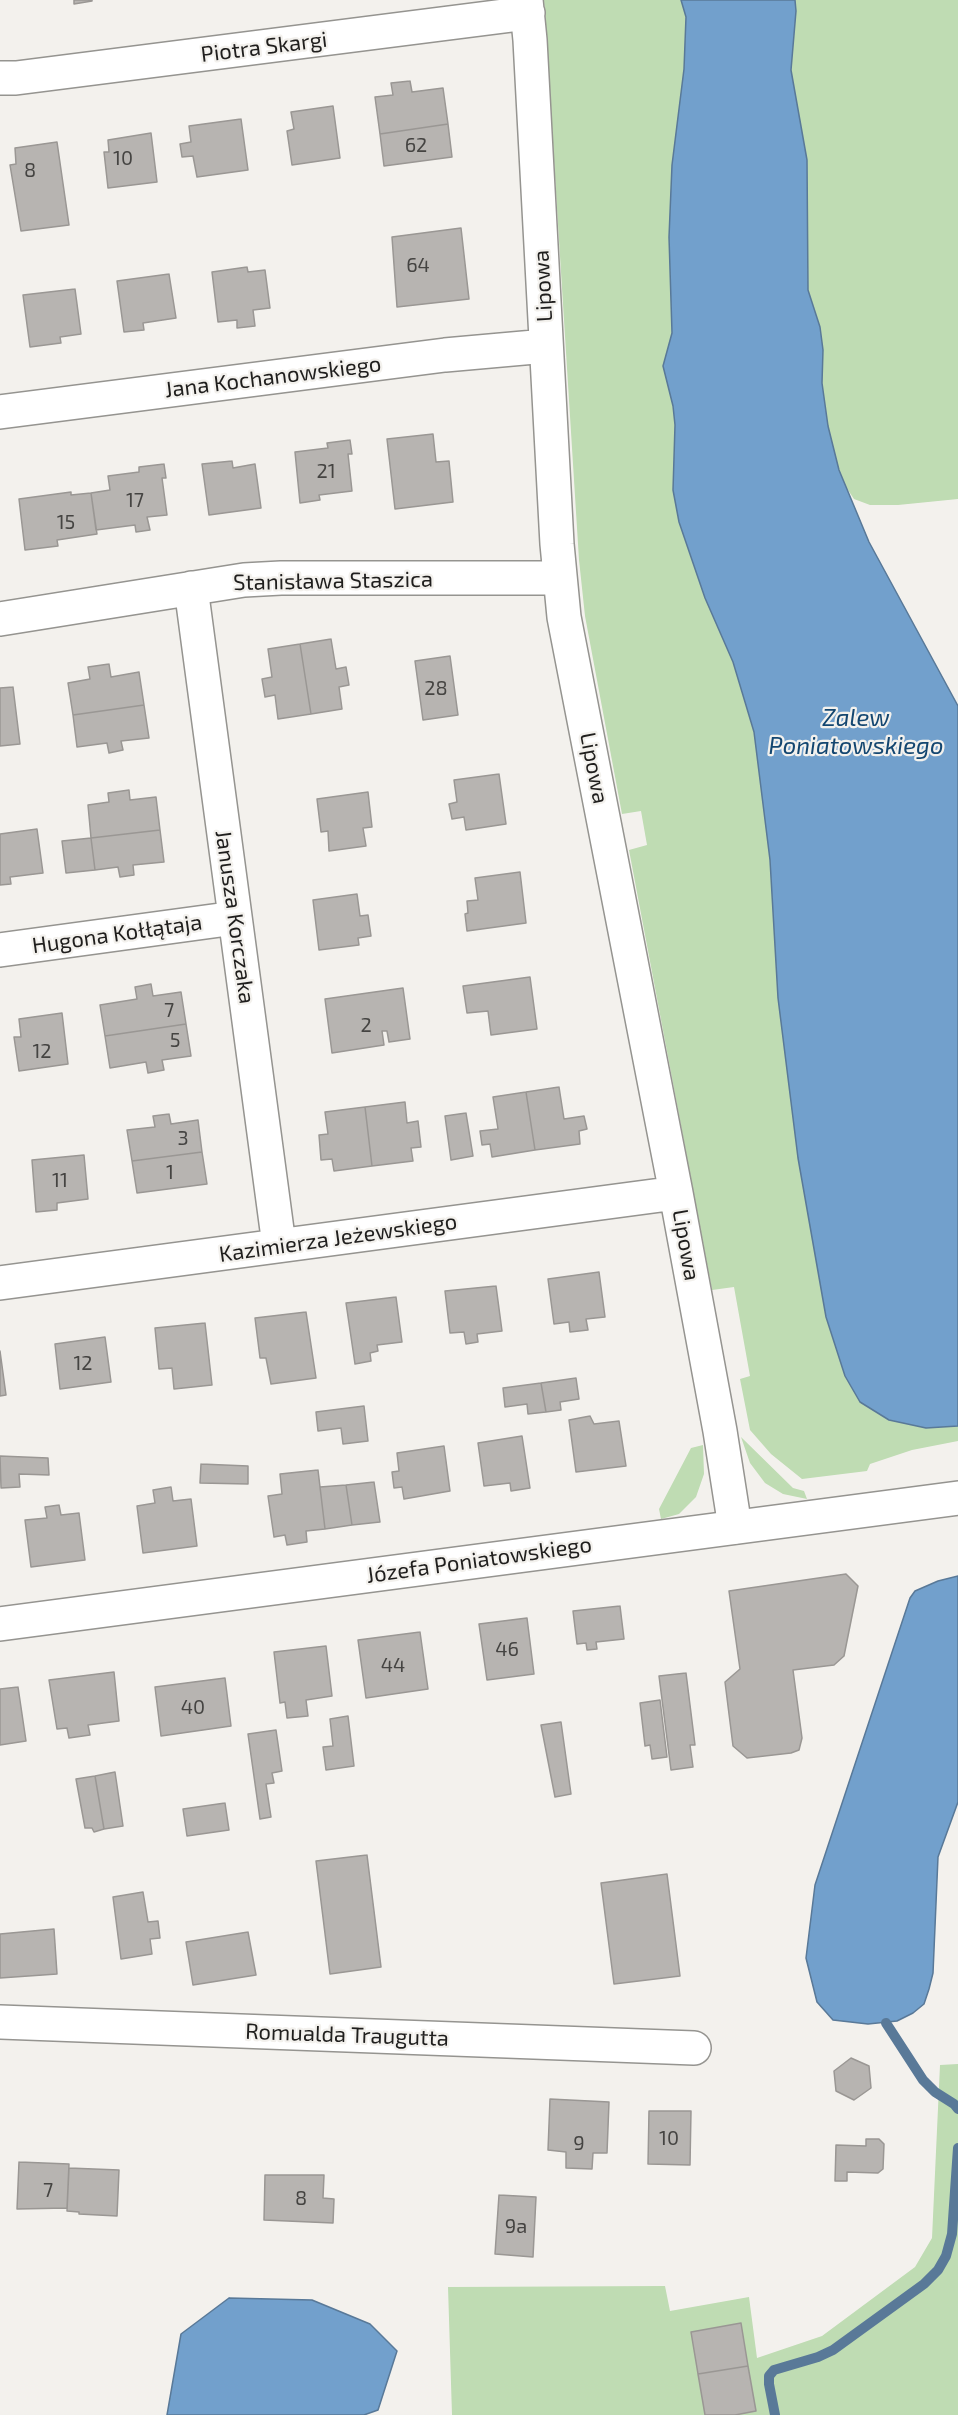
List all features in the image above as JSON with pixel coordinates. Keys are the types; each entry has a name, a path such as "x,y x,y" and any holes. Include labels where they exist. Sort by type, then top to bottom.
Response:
{"street":[{"name":"Piotra Skargi","path":"0,78 16,78 527,6"},
{"name":"Lipowa","path":"527,6 564,616 676,1193 720,1431 735,1527"},
{"name":"Jana Kochanowskiego","path":"0,412 445,355 546,345"},
{"name":"Stanisława Staszica","path":"0,619 244,580 281,578 560,579"},
{"name":"Janusza Korczaka","path":"191,588 279,1245"},
{"name":"Hugona Kołłątaja","path":"0,950 234,918"},
{"name":"Kazimierza Jeżewskiego","path":"0,1283 676,1193"},
{"name":"Józefa Poniatowskiego","path":"0,1624 958,1498"},
{"name":"Romualda Traugutta","path":"0,2022 694,2048"}],"green space":[{"path":"544,0 681,0 686,17 684,69 669,237 672,333 663,366 673,406 675,425 673,490 679,522 705,598 733,662 754,732 770,860 778,998 798,1158 826,1317 845,1376 926,1428 958,1426 958,1441 912,1450 870,1464 867,1471 802,1479 771,1454 750,1430 740,1379 750,1376 734,1287 712,1290 629,850 647,845 641,811 622,814 585,616 579,560"},
{"path":"795,0 958,0 958,499 898,505 870,505 854,499 839,470 828,426 822,383 823,350 820,327 808,290 807,160 791,70"},
{"path":"741,1437 793,1488 804,1491 807,1499 783,1494 765,1483 750,1463"},
{"path":"703,1445 704,1474 696,1497 679,1514 661,1519 659,1509 691,1448"},
{"path":"958,2064 958,2415 452,2415 448,2287 665,2286 670,2311 749,2297 757,2358 822,2336 915,2267 932,2238 940,2065"}],"water":[{"name":"Zalew Poniatowskiego","path":"681,0 795,0 791,70 807,160 808,290 820,327 823,350 822,383 828,426 839,470 869,542 958,706 958,1426 926,1428 889,1420 860,1402 845,1376 826,1317 798,1158 778,998 770,860 754,732 733,662 705,598 679,522 673,490 675,425 673,406 663,366 672,333 669,237 672,165 684,69 686,17"},
{"path":"958,1576 958,1802 938,1857 933,1973 929,1989 924,2004 897,2021 868,2024 833,2020 817,2002 806,1958 815,1885 910,1598 915,1591 938,1581"},
{"path":"229,2298 312,2300 370,2324 397,2351 378,2410 364,2415 167,2415 181,2334"}],"building":[{"path":"74,0 92,0 92,1 74,4"},
{"path":"410,81 412,92 443,88 448,124 380,134 375,97 393,95 391,83"},
{"path":"333,106 340,158 292,165 287,131 294,129 291,112"},
{"path":"241,119 248,170 197,177 193,156 182,157 180,144 191,142 189,126"},
{"path":"448,124 452,157 384,166 380,134"},
{"path":"151,133 157,182 108,188 104,152 109,152 108,140"},
{"path":"57,142 69,225 21,231 10,165 16,164 15,148"},
{"path":"461,228 469,299 397,307 392,237"},
{"path":"247,267 248,272 265,270 270,308 253,310 255,326 237,328 237,320 218,322 212,272"},
{"path":"169,274 176,318 143,323 144,330 124,332 117,281"},
{"path":"75,289 81,334 60,337 61,343 30,347 23,295"},
{"path":"433,434 436,462 449,461 453,502 395,509 387,439"},
{"path":"350,440 352,454 348,454 352,491 319,495 320,500 300,503 295,452 328,448 327,443"},
{"path":"232,461 233,468 255,464 261,508 209,515 202,464"},
{"path":"164,464 166,478 162,478 167,515 147,517 150,530 136,532 135,525 96,530 91,493 110,490 108,476 139,472 139,467"},
{"path":"71,492 71,495 91,493 97,534 57,540 58,546 25,550 19,499"},
{"path":"331,639 336,669 346,667 349,685 339,687 342,709 311,714 300,644"},
{"path":"300,644 311,714 278,719 275,695 265,697 262,679 272,677 268,649"},
{"path":"450,656 458,715 423,720 415,661"},
{"path":"109,664 111,677 139,672 144,705 73,715 68,683 90,679 88,667"},
{"path":"13,687 20,744 0,746 0,688"},
{"path":"144,705 149,738 121,741 123,750 109,753 107,743 77,747 73,715"},
{"path":"499,774 506,824 466,830 464,817 452,819 449,804 457,802 454,780"},
{"path":"129,790 130,800 156,797 160,830 91,838 88,805 109,802 108,793"},
{"path":"368,792 372,827 363,828 366,846 329,851 328,831 321,832 317,799"},
{"path":"37,829 43,873 10,877 11,884 0,885 0,834"},
{"path":"160,830 164,862 133,865 134,875 120,877 118,867 95,870 91,838"},
{"path":"91,838 95,870 66,873 62,841"},
{"path":"520,872 526,923 467,931 465,914 468,913 467,901 478,900 475,878"},
{"path":"357,894 360,916 368,915 371,936 358,938 359,945 319,950 313,900"},
{"path":"530,977 537,1029 491,1035 488,1011 467,1013 463,986"},
{"path":"151,984 153,996 181,992 186,1024 105,1036 100,1005 137,999 135,987"},
{"path":"403,988 410,1039 389,1042 387,1031 382,1031 384,1045 332,1053 325,999"},
{"path":"62,1013 68,1064 19,1071 14,1037 21,1037 19,1019"},
{"path":"186,1024 191,1056 162,1060 164,1070 148,1073 146,1062 110,1068 105,1036"},
{"path":"559,1087 564,1119 584,1116 587,1129 579,1131 580,1144 535,1150 526,1092"},
{"path":"526,1092 535,1150 492,1157 490,1144 482,1145 480,1131 498,1129 493,1097"},
{"path":"405,1102 407,1123 418,1121 421,1147 411,1148 413,1161 372,1166 365,1107"},
{"path":"365,1107 372,1166 334,1171 332,1159 321,1160 319,1135 328,1134 325,1112"},
{"path":"466,1113 473,1156 451,1160 445,1116"},
{"path":"169,1114 171,1124 198,1120 202,1152 132,1161 127,1130 155,1127 153,1116"},
{"path":"202,1152 207,1184 137,1193 132,1161"},
{"path":"84,1155 88,1199 57,1203 57,1210 36,1212 32,1160"},
{"path":"599,1272 605,1317 586,1319 588,1330 570,1332 569,1322 554,1324 548,1279"},
{"path":"496,1286 502,1331 477,1334 478,1342 466,1344 464,1332 450,1333 445,1291"},
{"path":"396,1297 402,1342 377,1345 378,1351 370,1353 371,1361 355,1364 346,1303"},
{"path":"306,1312 316,1378 271,1384 266,1358 260,1358 255,1318"},
{"path":"205,1323 212,1385 174,1389 172,1368 159,1369 155,1328"},
{"path":"105,1337 111,1382 60,1389 55,1344"},
{"path":"0,1351 6,1395 0,1396"},
{"path":"576,1378 579,1399 560,1402 561,1410 546,1412 541,1383"},
{"path":"541,1383 546,1412 528,1414 527,1404 505,1407 503,1388"},
{"path":"364,1406 368,1441 343,1444 341,1428 318,1431 316,1412"},
{"path":"590,1416 594,1424 619,1421 626,1466 576,1472 569,1420"},
{"path":"522,1436 530,1488 511,1491 510,1483 484,1486 478,1443"},
{"path":"444,1446 450,1491 404,1499 402,1487 394,1488 392,1472 399,1471 397,1453"},
{"path":"0,1456 48,1458 49,1475 19,1474 20,1487 1,1488"},
{"path":"201,1464 248,1466 248,1484 200,1483"},
{"path":"318,1470 325,1529 306,1531 307,1542 287,1545 285,1535 274,1537 268,1496 282,1494 280,1474"},
{"path":"374,1482 380,1522 352,1525 346,1485"},
{"path":"346,1485 352,1525 325,1529 320,1487"},
{"path":"171,1487 173,1501 191,1499 197,1546 143,1553 137,1506 155,1503 153,1490"},
{"path":"59,1505 61,1515 79,1513 85,1560 31,1567 25,1520 47,1518 45,1507"},
{"path":"846,1574 858,1586 844,1656 834,1665 793,1670 802,1738 799,1750 747,1758 733,1746 725,1682 740,1669 729,1591"},
{"path":"620,1606 624,1639 596,1642 597,1649 587,1650 586,1643 577,1644 573,1611"},
{"path":"527,1618 534,1674 487,1680 479,1624"},
{"path":"420,1632 428,1689 366,1698 358,1640"},
{"path":"326,1646 332,1696 306,1700 308,1716 287,1718 285,1702 280,1703 274,1652"},
{"path":"114,1672 119,1721 88,1725 90,1735 69,1738 67,1728 57,1729 49,1680"},
{"path":"686,1673 695,1745 690,1745 693,1767 671,1770 659,1676"},
{"path":"225,1678 231,1726 161,1736 155,1687"},
{"path":"18,1687 26,1741 0,1745 0,1689"},
{"path":"660,1700 667,1757 652,1759 650,1745 645,1746 640,1703"},
{"path":"348,1716 354,1766 326,1770 323,1747 333,1746 330,1719"},
{"path":"561,1722 571,1794 555,1797 541,1725"},
{"path":"276,1730 282,1771 272,1773 274,1783 266,1784 271,1817 260,1819 248,1734"},
{"path":"115,1772 123,1826 104,1829 95,1776"},
{"path":"95,1776 104,1829 94,1832 92,1828 85,1828 76,1779"},
{"path":"225,1803 229,1830 187,1836 183,1809"},
{"path":"367,1855 381,1967 330,1974 316,1861"},
{"path":"667,1874 680,1976 614,1984 601,1883"},
{"path":"143,1892 148,1922 158,1921 160,1938 150,1939 152,1954 121,1959 113,1897"},
{"path":"54,1929 57,1974 0,1978 0,1934"},
{"path":"248,1932 256,1975 193,1985 186,1942"},
{"path":"851,2058 869,2066 871,2088 854,2100 836,2091 834,2071"},
{"path":"550,2099 609,2102 607,2153 593,2153 592,2169 566,2168 566,2152 548,2150"},
{"path":"649,2111 691,2111 690,2165 648,2164"},
{"path":"866,2139 879,2139 884,2144 883,2169 878,2173 847,2172 847,2181 835,2181 836,2145 866,2146"},
{"path":"19,2162 69,2164 67,2208 17,2209"},
{"path":"69,2168 119,2170 117,2216 67,2211"},
{"path":"265,2175 324,2175 323,2198 334,2199 333,2223 264,2220"},
{"path":"499,2195 536,2197 533,2257 495,2254"},
{"path":"741,2323 748,2366 698,2374 691,2332"},
{"path":"748,2366 756,2411 735,2415 705,2415 698,2374"}],"waterway":[{"path":"886,2023 923,2080 958,2109"},
{"path":"775,2415 769,2384 769,2376 774,2370 818,2357 833,2350 924,2284 938,2270 946,2256 952,2234 958,2148"}]}
